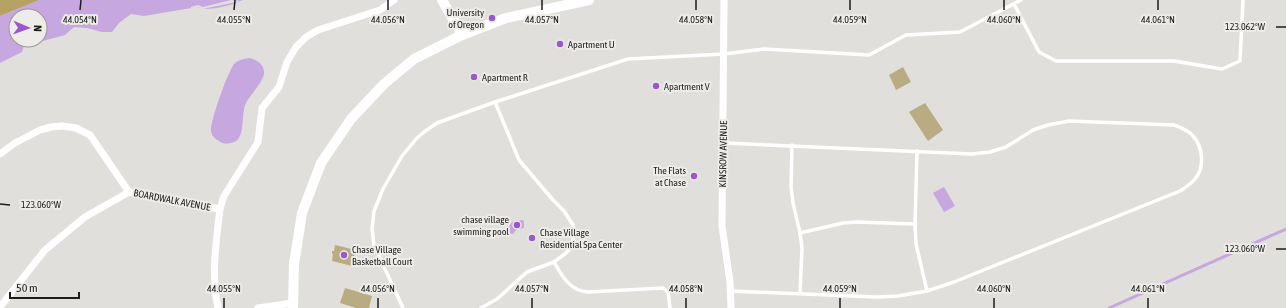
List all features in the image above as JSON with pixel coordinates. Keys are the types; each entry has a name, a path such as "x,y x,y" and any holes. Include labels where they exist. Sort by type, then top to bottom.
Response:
{"main road":[{"path":"442,0 462,36"},
{"path":"293,305 294,264 302,213 321,163 351,119 384,84 414,59 462,36 506,18 589,0"}],"street":[{"name":"BOARDWALK AVENUE","path":"218,308 214,271 220,209 224,196 258,142 262,108 280,87 288,62 296,47 306,37 318,30 375,12 390,4 394,0"},
{"name":"KINSROW AVENUE","path":"724,0 724,142 722,226 731,308"},
{"name":"BOARDWALK AVENUE","path":"0,154 15,143 40,130 62,126 76,128 90,135 129,192 220,209"},
{"path":"0,307 46,250 85,217 129,192"},
{"path":"258,308 293,305"}],"lane":[{"path":"403,308 374,245 373,221 378,199 402,156 424,132 437,123 495,102 628,59 724,54 764,49 869,55 906,35 960,32 1021,0"},
{"path":"1014,4 1039,52 1056,61 1174,61 1222,69 1240,61 1243,0"},
{"path":"481,308 497,298 527,272 554,262 570,249 573,241 573,225 564,211 519,160 495,102"},
{"path":"724,142 972,154 990,152 1006,147 1033,130 1048,125 1069,121 1174,125 1184,129 1193,136 1199,146 1202,161 1200,172 1196,179 1180,191 954,282 926,291 898,296 877,297 730,291"},
{"path":"792,145 791,187 802,248 800,293"},
{"path":"917,151 914,224 916,244 926,291"},
{"path":"800,233 843,223 914,224"},
{"path":"554,262 564,279 572,287 579,291 588,292 663,288 668,292 670,308"}],"shaded area":[{"path":"0,0 40,0 20,8 8,8 8,13 0,16"},
{"path":"40,0 243,0 227,6 207,9 197,7 144,16 131,14 119,23 112,32 102,32 87,28 74,27 65,35 48,40 48,8 20,8"},
{"path":"8,13 8,48 23,48 22,52 0,63 0,16"},
{"path":"250,58 257,61 263,67 264,75 246,103 239,137 236,141 226,144 215,138 211,132 216,108 232,67 235,63 242,59"},
{"path":"903,67 911,82 896,90 889,75"},
{"path":"925,103 943,130 928,141 909,112"},
{"path":"944,187 955,206 944,212 933,193"},
{"name":"chase village swimming pool","path":"524,221 524,228 517,229 513,234 507,230 512,222"},
{"name":"Chase Village Basketball Court","path":"335,245 356,250 354,257 356,257 356,259 354,259 352,266 332,261 332,251 334,251"},
{"path":"345,288 372,296 369,308 356,308 340,303"}],"pier":[{"path":"231,0 242,1 202,9 198,7 191,9 191,7 198,5 203,7"}],"waterway":[{"path":"1109,308 1286,229"}],"place":[{"name":"University of Oregon","path":"492,18"},
{"name":"Apartment U","path":"560,44"},
{"name":"Apartment R","path":"474,77"},
{"name":"Apartment V","path":"656,86"},
{"name":"The Flats at Chase","path":"694,176"},
{"name":"chase village swimming pool","path":"517,225"},
{"name":"Chase Village Residential Spa Center","path":"532,238"},
{"name":"Chase Village Basketball Court","path":"344,255"}]}
